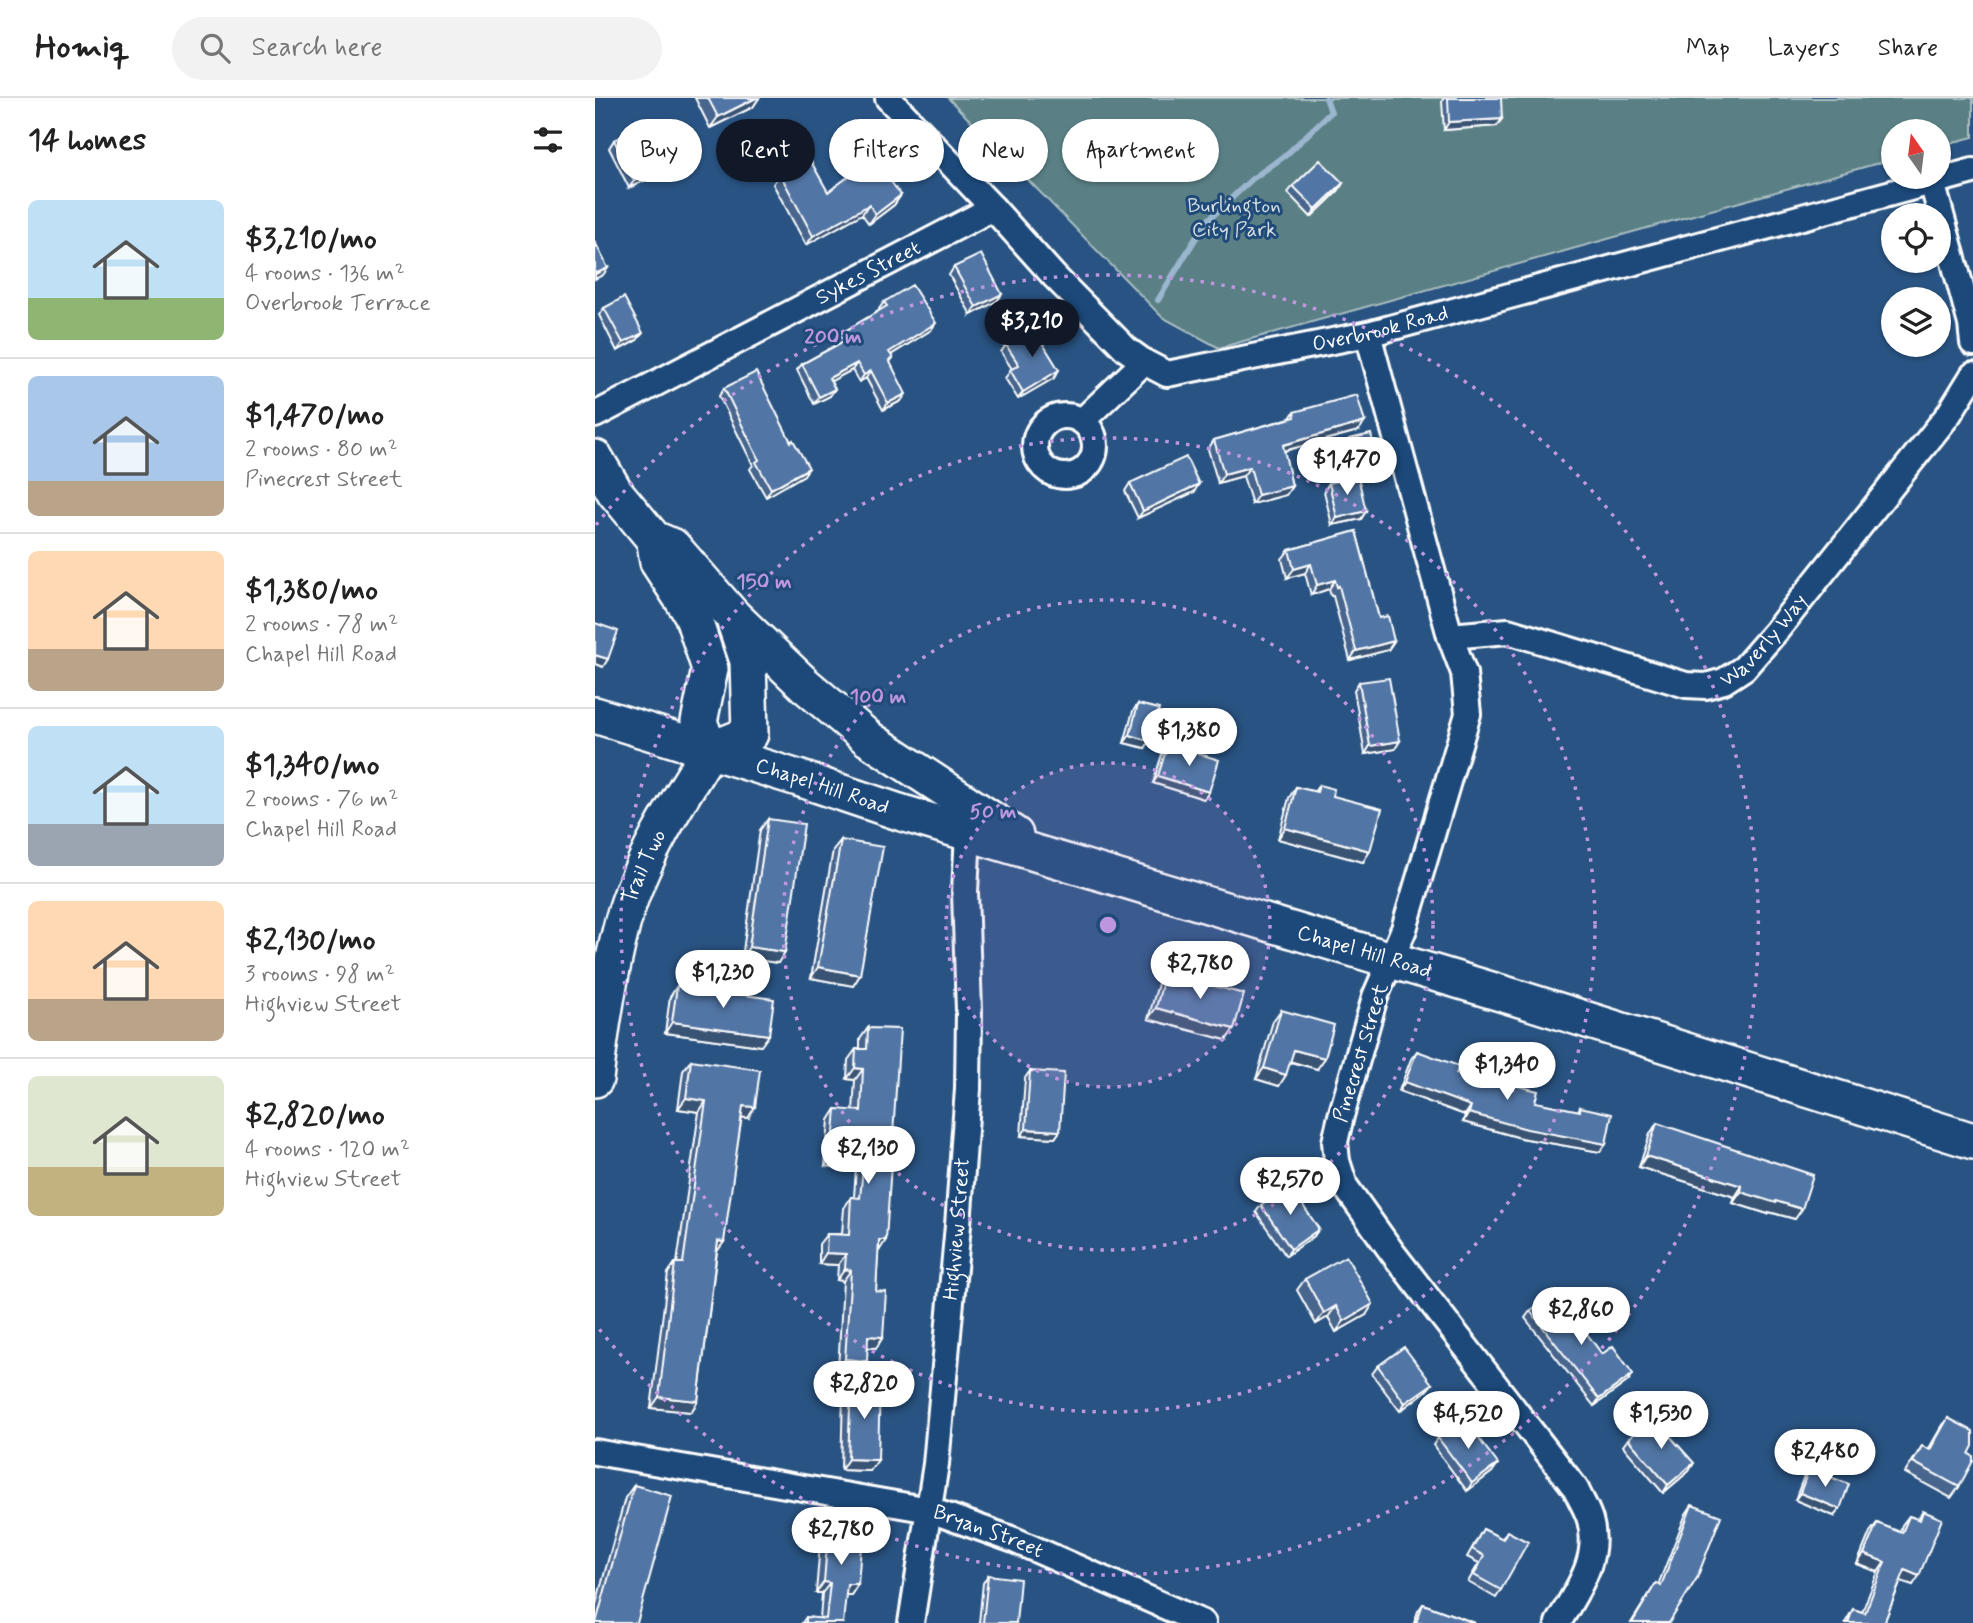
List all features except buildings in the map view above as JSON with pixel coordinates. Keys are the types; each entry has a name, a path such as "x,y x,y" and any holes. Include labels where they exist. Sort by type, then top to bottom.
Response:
{"main road":[{"path":"595,458 615,492 654,539 673,547 733,616 805,685 869,739 1048,856"},
{"path":"654,539 658,562 692,614 710,669 699,722 710,750 750,734 748,661 733,616"},
{"name":"Chapel Hill Road","path":"595,715 1973,1141"},
{"name":"Trail Two","path":"595,1079 603,1005 624,919 649,856 678,800 710,750"}],"street":[{"name":"Overbrook Road","path":"888,98 1126,349 1167,374 1369,334 1906,189"},
{"name":"Overbrook Road","path":"1951,177 1973,171"},
{"path":"1934,189 1971,324 1973,343"},
{"name":"Sykes Street","path":"595,415 993,208"},
{"name":"Pinecrest Street","path":"1369,334 1450,636 1464,673 1468,714 1404,929 1375,998 1341,1116 1335,1142 1337,1161 1345,1186 1392,1252 1576,1489 1590,1518 1593,1555 1558,1623"},
{"path":"1082,421 1109,392 1144,362"},
{"name":"Waverly Way","path":"1450,636 1508,631 1686,685 1706,686 1724,681 1744,668 1777,630 1948,414 1973,376"},
{"name":"Highview Street","path":"911,1623 936,1464 968,1089 969,1011 965,892 968,832"},
{"name":"Bryan Street","path":"595,1452 930,1510 1014,1540 1203,1623"}],"green space":[{"name":"Burlington City Park","path":"948,98 1973,98 1973,137 1951,143 1951,119 1881,119 1881,162 1219,348 1162,317 1030,182 1048,182 1048,119 969,119"}],"waterway":[{"path":"1158,300 1205,223 1252,179 1286,155 1331,112 1326,98"}]}
